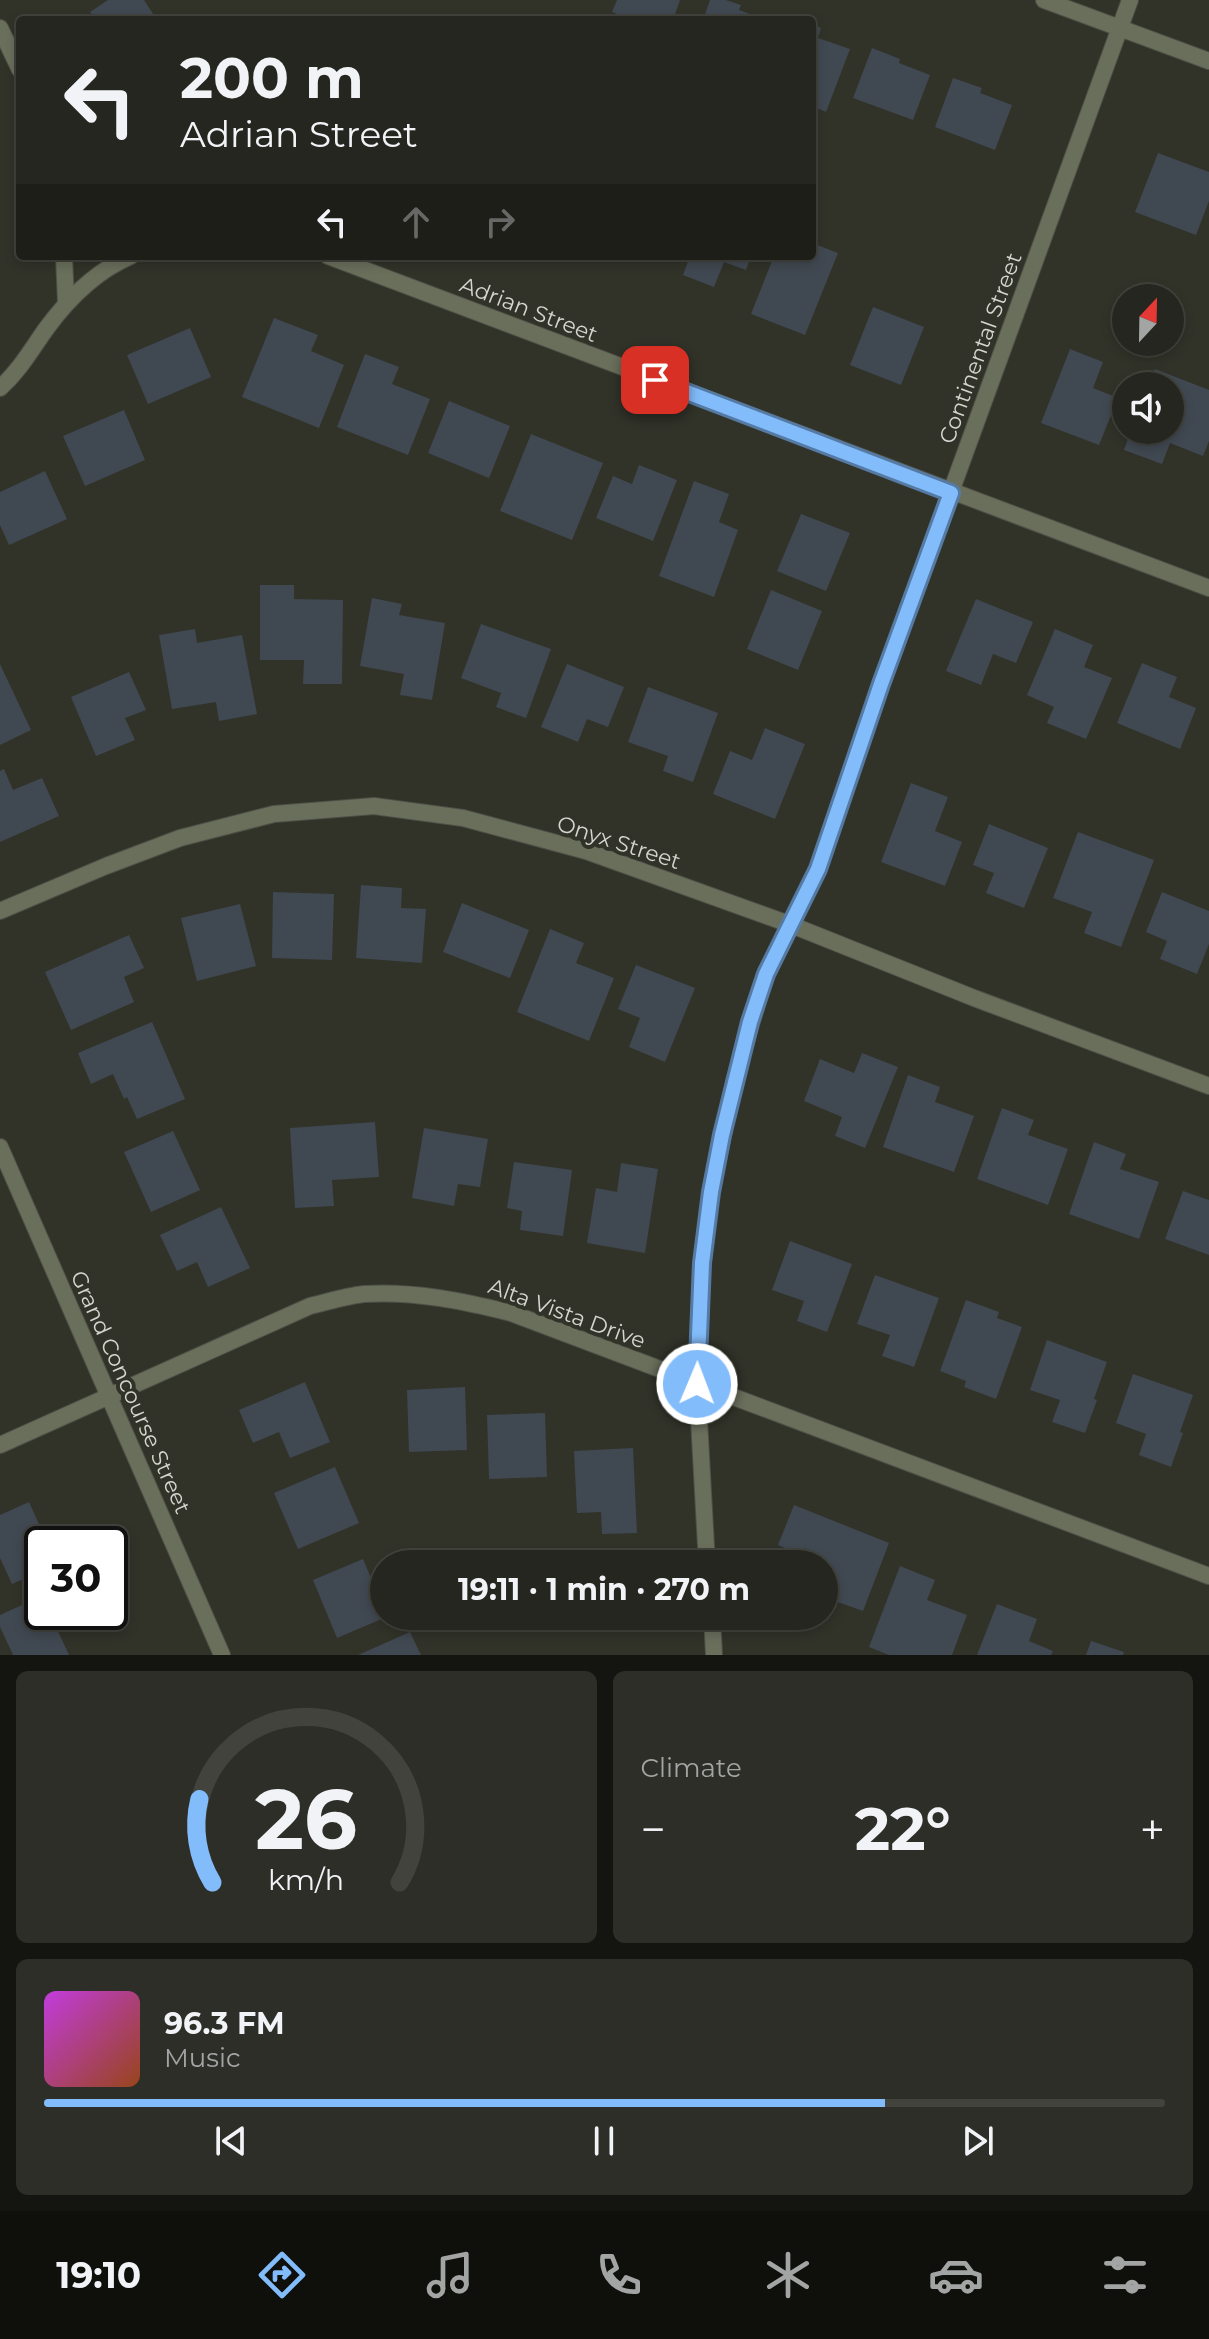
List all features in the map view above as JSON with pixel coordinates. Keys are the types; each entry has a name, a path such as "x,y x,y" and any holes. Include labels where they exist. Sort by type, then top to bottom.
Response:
{"street":[{"path":"1044,0 1209,61"},
{"name":"Continental Street","path":"706,1550 697,1384 702,1263 722,1135 750,1022 766,974 818,869 881,684 1130,0"},
{"path":"0,28 16,62"},
{"path":"64,260 66,303"},
{"path":"0,388 16,373 66,303 93,279 124,260"},
{"name":"Adrian Street","path":"339,260 1209,588"},
{"name":"Onyx Street","path":"0,911 180,838 274,814 374,806 463,818 586,851 789,924 974,998 1209,1086"},
{"name":"Grand Concourse Street","path":"0,1147 222,1655"},
{"name":"Alta Vista Drive","path":"0,1445 310,1306 363,1294 459,1299 498,1310 1209,1576"},
{"path":"713,1630 714,1655"}],"building":[{"path":"108,0 144,0 154,16 92,16 90,12"},
{"path":"617,0 680,0 674,16 622,16 612,12"},
{"path":"710,0 726,0 741,5 739,10 755,16 704,16"},
{"path":"816,26 821,28 818,38 850,49 826,112 816,108"},
{"path":"872,48 930,75 913,120 853,98"},
{"path":"953,78 982,88 980,93 1012,105 995,150 935,127"},
{"path":"1158,153 1209,172 1209,201 1196,235 1135,212"},
{"path":"816,245 838,253 805,335 751,314 772,260 816,260"},
{"path":"689,260 750,260 746,270 724,262 714,287 683,275"},
{"path":"873,307 924,327 901,385 850,365"},
{"path":"274,318 318,335 311,351 344,365 319,428 242,397"},
{"path":"190,328 211,377 148,404 127,355"},
{"path":"1070,349 1103,362 1093,388 1112,396 1112,413 1099,445 1041,423"},
{"path":"365,354 399,367 392,384 430,399 408,455 337,427"},
{"path":"1184,380 1209,390 1209,441 1203,456 1173,444 1184,444"},
{"path":"449,401 510,426 489,478 428,453"},
{"path":"124,410 145,460 85,486 63,436"},
{"path":"531,434 603,463 572,540 500,511"},
{"path":"1126,444 1170,444 1162,464 1124,450"},
{"path":"639,465 677,480 653,541 596,518 613,476 632,484"},
{"path":"45,471 67,519 9,545 0,525 0,492"},
{"path":"694,481 729,494 719,522 738,530 714,597 659,576"},
{"path":"801,514 850,533 826,591 777,571"},
{"path":"260,585 294,585 294,599 343,600 342,684 303,684 304,660 260,660"},
{"path":"771,590 822,611 798,670 747,649"},
{"path":"372,598 402,604 399,615 445,623 432,700 400,695 404,674 360,666"},
{"path":"976,599 1033,622 1016,663 993,654 981,685 946,671"},
{"path":"481,624 551,649 526,718 496,707 501,693 461,678"},
{"path":"195,629 197,643 242,635 257,714 219,721 216,702 172,709 159,635"},
{"path":"1055,629 1093,645 1084,667 1112,678 1086,739 1047,723 1054,707 1027,695"},
{"path":"1142,663 1177,677 1169,697 1196,708 1180,749 1117,723"},
{"path":"0,664 31,730 0,745"},
{"path":"567,664 624,687 608,727 587,719 578,742 541,727"},
{"path":"129,672 146,710 125,718 135,740 96,756 71,697"},
{"path":"648,687 718,713 693,782 663,771 668,756 628,742"},
{"path":"765,728 805,744 775,819 713,794 730,751 752,760"},
{"path":"4,769 13,790 42,778 59,816 0,842 0,771"},
{"path":"911,783 948,797 935,831 962,842 945,886 881,862"},
{"path":"989,824 1048,848 1024,908 986,893 994,873 973,865"},
{"path":"1078,832 1154,860 1121,947 1084,933 1092,912 1053,898"},
{"path":"361,885 402,888 401,908 426,909 422,963 356,958"},
{"path":"273,892 334,894 332,960 272,958"},
{"path":"1162,892 1209,911 1209,944 1197,974 1160,959 1167,941 1146,932"},
{"path":"462,903 529,930 510,978 443,952"},
{"path":"240,904 256,966 197,981 181,918"},
{"path":"550,929 584,943 576,963 614,978 589,1041 517,1012"},
{"path":"129,935 144,968 124,977 134,1002 71,1030 45,972"},
{"path":"636,965 695,988 665,1062 629,1047 640,1018 618,1009"},
{"path":"152,1022 185,1099 137,1119 113,1074 91,1084 78,1053"},
{"path":"862,1053 898,1067 865,1148 835,1136 842,1117 804,1101 820,1059 854,1073"},
{"path":"908,1075 940,1087 935,1102 974,1116 954,1172 883,1147"},
{"path":"1002,1108 1034,1120 1028,1135 1068,1149 1048,1205 977,1179"},
{"path":"375,1122 379,1177 332,1180 334,1206 295,1208 290,1128"},
{"path":"424,1128 488,1139 480,1187 458,1184 454,1206 412,1198"},
{"path":"173,1131 200,1190 151,1212 124,1152"},
{"path":"1094,1142 1126,1154 1120,1169 1159,1182 1139,1239 1069,1214"},
{"path":"514,1162 572,1170 563,1236 520,1230 522,1211 507,1208"},
{"path":"621,1163 658,1169 645,1253 587,1243 596,1188 617,1192"},
{"path":"1183,1191 1209,1200 1209,1255 1165,1239"},
{"path":"221,1207 250,1268 208,1287 197,1262 177,1271 160,1235"},
{"path":"790,1241 852,1264 827,1332 797,1321 804,1301 772,1290"},
{"path":"875,1275 939,1298 914,1367 882,1356 890,1335 857,1324"},
{"path":"966,1300 999,1312 997,1318 1022,1327 996,1399 964,1387 966,1381 940,1371"},
{"path":"1047,1340 1107,1362 1085,1433 1052,1422 1060,1400 1030,1390"},
{"path":"1133,1374 1193,1395 1171,1467 1139,1455 1146,1434 1116,1423"},
{"path":"305,1382 330,1442 290,1458 279,1432 253,1443 239,1410"},
{"path":"465,1387 467,1450 409,1452 407,1390"},
{"path":"545,1413 547,1477 489,1479 487,1415"},
{"path":"633,1448 637,1533 602,1534 601,1512 577,1513 574,1451"},
{"path":"335,1467 359,1523 298,1549 274,1493"},
{"path":"29,1502 40,1526 24,1526 24,1579 12,1584 0,1558 0,1515"},
{"path":"794,1505 889,1543 863,1611 838,1602 838,1550 790,1550 778,1545"},
{"path":"363,1559 370,1575 370,1624 337,1638 313,1580"},
{"path":"900,1566 935,1580 927,1600 967,1615 952,1655 889,1655 869,1647"},
{"path":"24,1604 24,1630 57,1630 69,1655 13,1655 0,1627 0,1615"},
{"path":"997,1604 1037,1619 1029,1641 1053,1651 1051,1655 977,1655"},
{"path":"410,1632 421,1655 358,1655"},
{"path":"1091,1641 1124,1652 1123,1655 1086,1655"}],"route":[{"path":"655,380 951,493 818,869 766,974 750,1022 711,1192 702,1263 697,1384"}]}
